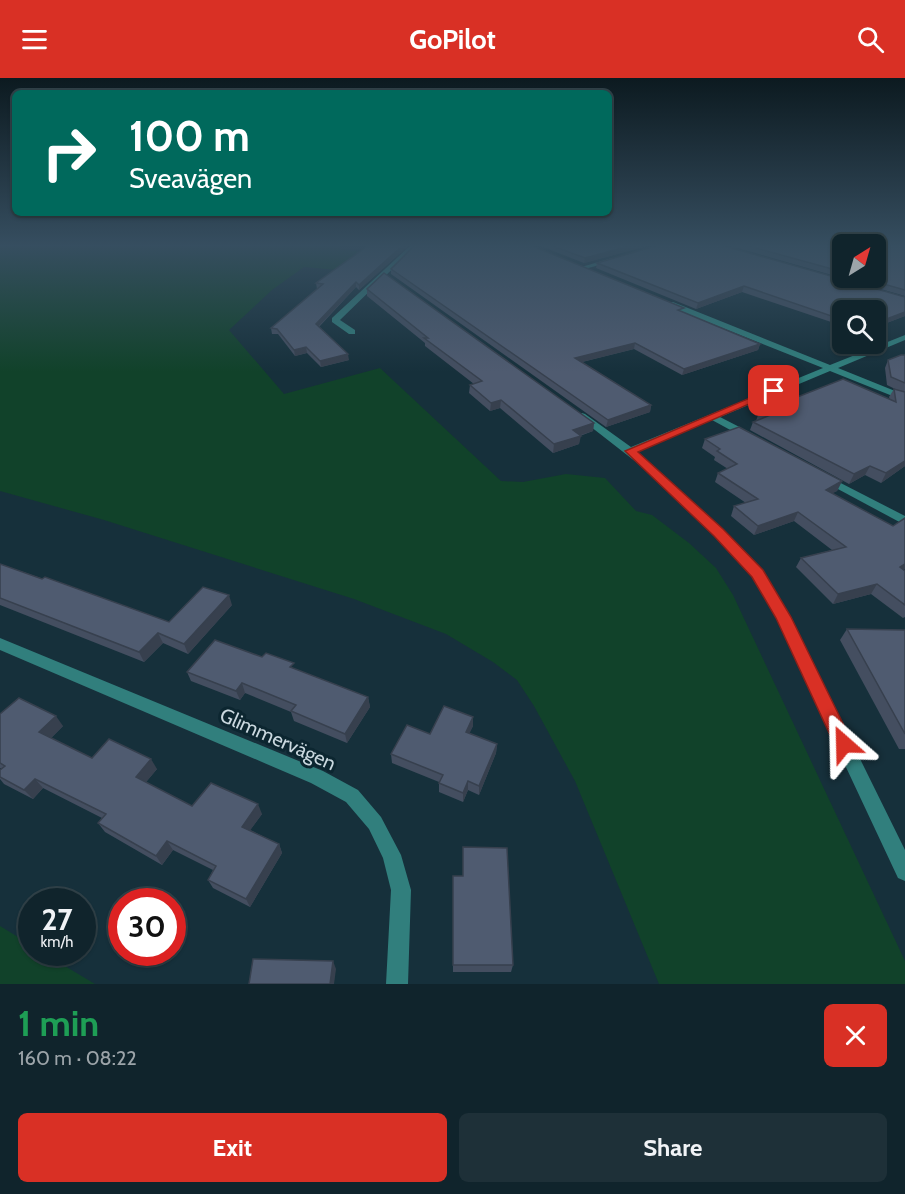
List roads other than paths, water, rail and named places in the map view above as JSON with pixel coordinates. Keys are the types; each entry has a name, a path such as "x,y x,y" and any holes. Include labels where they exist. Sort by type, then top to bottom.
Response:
{"street":[{"path":"352,332 335,320 370,287"},
{"path":"657,298 905,398"},
{"path":"630,451 905,337"},
{"path":"572,409 630,451 718,532 758,574 783,617 905,871"},
{"path":"713,417 764,444"},
{"path":"814,472 905,521"},
{"name":"Glimmervägen","path":"0,644 306,772 352,796 380,831 392,855 401,890 397,984"}]}
